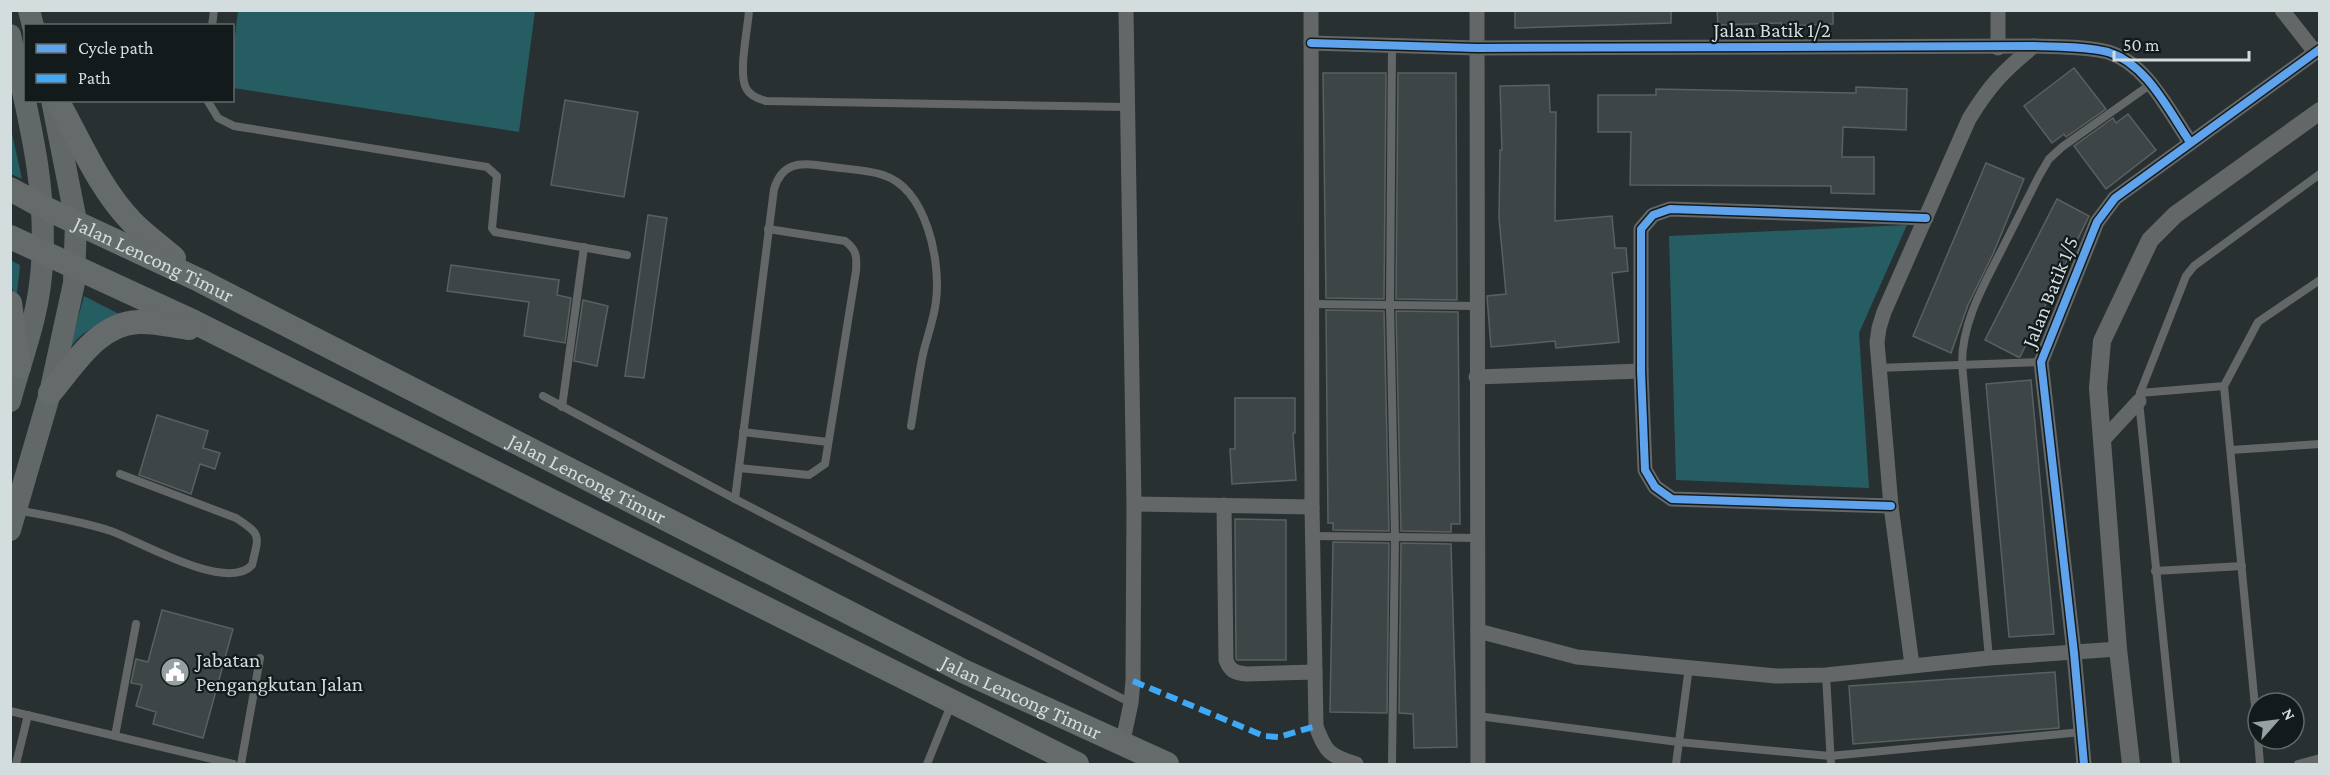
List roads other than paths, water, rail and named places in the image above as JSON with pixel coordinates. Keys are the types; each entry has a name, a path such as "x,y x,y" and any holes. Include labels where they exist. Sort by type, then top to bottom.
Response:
{"highway":[{"path":"58,102 99,176 120,207 132,221 201,281"},
{"name":"Jalan Lencong Timur","path":"10,189 43,207 201,281 963,671 1167,765"},
{"name":"Jalan Lencong Timur","path":"10,237 216,332 1077,765"},
{"path":"10,303 19,367"},
{"path":"50,393 87,348 104,333 114,328 136,322 148,322 216,332"}],"main road":[{"path":"10,35 24,95"},
{"path":"10,401 34,318 40,285 44,234 43,207 26,102"},
{"path":"13,520 50,393 73,298 76,221 52,102"}],"street":[{"path":"1122,745 1131,703 1134,504 1126,10"},
{"path":"1311,10 1312,507 1316,726 1323,746 1334,758 1356,765"},
{"path":"1477,10 1478,765"},
{"path":"1998,10 1998,48"},
{"path":"2282,10 2317,51"},
{"name":"Jalan Batik 1/2","path":"1311,44 1477,48 1998,48 2034,46 2084,48 2108,52 2130,63 2151,84 2190,142"},
{"path":"1912,665 1891,506 1878,368 1879,328 1969,119 1986,91 2006,68 2034,46"},
{"name":"Jalan Batik 1/5","path":"2084,765 2074,653 2041,362 2097,222 2115,198 2317,51"},
{"path":"2131,765 2118,649 2098,388 2102,341 2150,240 2175,215 2319,111"},
{"path":"1891,506 1672,499 1655,487 1644,470 1641,229 1653,215 1670,209 1926,218"},
{"path":"1476,377 1641,371"},
{"path":"2103,440 2139,397"},
{"path":"1134,504 1312,507"},
{"path":"1224,505 1226,660 1230,669 1238,674 1315,672"},
{"path":"1478,631 1577,657 1776,676 1826,675 1989,658 2118,649"}],"lane":[{"path":"749,10 743,75 746,88 754,98 766,101 1127,107"},
{"path":"1392,46 1390,306 1395,536 1392,765"},
{"path":"1989,658 1962,364 1966,326 1978,297 2049,159 2062,147 2151,84"},
{"path":"208,102 218,118 234,126 487,167 496,176 492,228 495,232 627,255"},
{"path":"735,499 774,189 778,176 795,165 819,165 884,175 904,188 915,202 928,226 935,258 936,300 923,356 911,426"},
{"path":"2176,765 2139,397 2186,276 2194,266 2319,174"},
{"path":"739,468 809,475 818,471 825,464 857,256 854,247 845,241 768,229"},
{"path":"562,407 584,247"},
{"path":"2254,691 2224,386 2258,322 2319,280"},
{"path":"1312,303 1476,306"},
{"path":"1878,368 2041,362"},
{"path":"2139,397 2224,386"},
{"path":"543,396 735,499 1131,703"},
{"path":"743,432 828,442"},
{"path":"2231,450 2319,444"},
{"path":"13,520 112,532 192,565 226,573 241,572 252,565 258,539 252,529 236,518 120,474"},
{"path":"1314,536 1478,538"},
{"path":"2155,571 2242,566"},
{"path":"115,736 136,624"},
{"path":"242,765 260,658"},
{"path":"1676,765 1689,667"},
{"path":"1826,675 1831,760"},
{"path":"927,765 953,701"},
{"path":"10,711 233,765"},
{"path":"16,765 28,715"},
{"path":"1478,716 1831,760 2082,732"},
{"path":"2298,765 2319,758"}],"place":[{"name":"Jabatan Pengangkutan Jalan","path":"175,672"}]}
